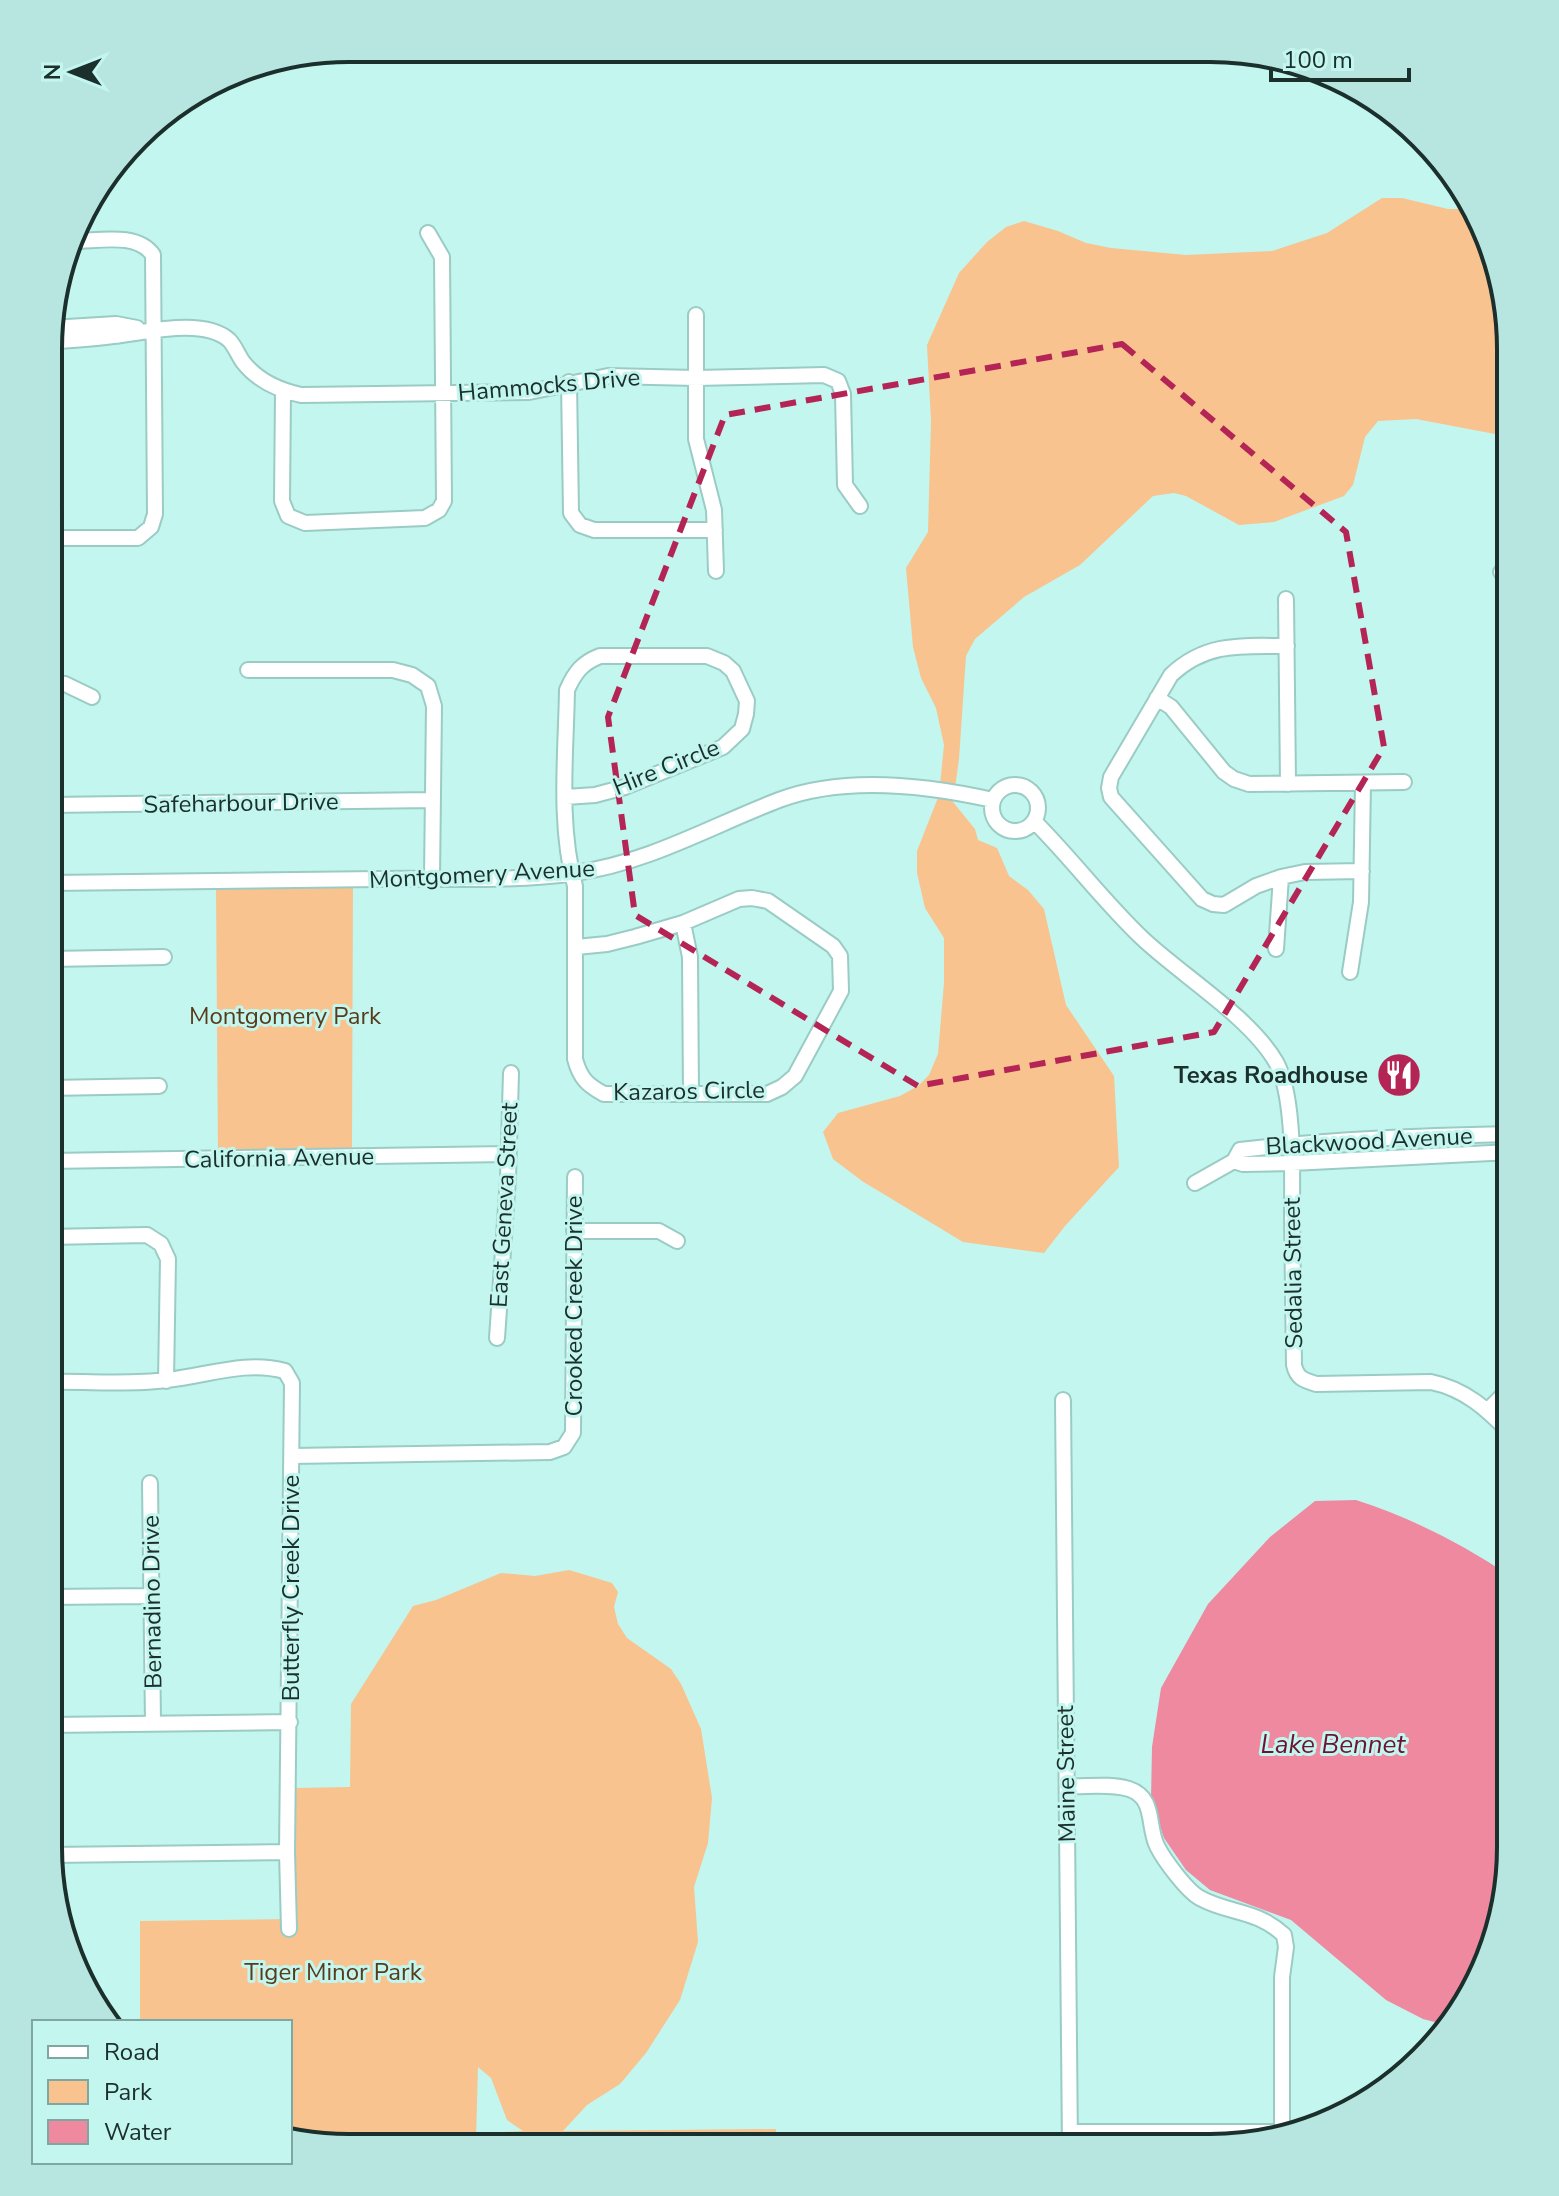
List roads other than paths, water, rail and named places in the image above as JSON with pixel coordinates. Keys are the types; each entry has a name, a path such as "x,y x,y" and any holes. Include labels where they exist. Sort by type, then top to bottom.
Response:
{"street":[{"path":"283,391 282,501 288,516 305,523 425,518 439,510 444,501 442,257 428,233"},
{"path":"62,538 138,538 151,527 155,514 153,255 146,245 134,241 83,241"},
{"path":"696,315 696,439 712,500 716,571"},
{"name":"Hammocks Drive","path":"63,327 116,324 154,330"},
{"name":"Hammocks Drive","path":"62,341 154,330 191,328 213,331 229,341 243,363 266,383 301,395 529,392 608,376 696,378 824,375 838,381 843,394 845,485 860,506"},
{"path":"569,382 571,513 580,525 594,530 715,530"},
{"path":"1286,599 1288,784"},
{"path":"1287,646 1219,647 1185,662 1171,675 1111,777 1111,797 1202,899 1213,904 1224,905 1256,886 1281,877 1305,872 1362,871"},
{"name":"Hire Circle","path":"566,797 595,795 625,787 723,747 742,729 746,714 747,701 733,671 724,663 707,656 600,656 585,662 574,674 567,690 566,797 572,874"},
{"path":"248,670 393,670 412,675 428,686 434,706 432,878"},
{"path":"62,684 92,697"},
{"path":"1157,698 1171,707 1224,772 1234,779 1249,784 1404,782"},
{"path":"1350,972 1361,902 1363,783"},
{"path":"1012,784 1028,788 1037,798 1039,806 1035,822 1016,832 1001,827 993,816 993,800 1004,787 1012,784"},
{"name":"Montgomery Avenue","path":"62,883 572,874 616,866 781,799 817,790 856,786 933,787 993,800"},
{"name":"Safeharbour Drive","path":"62,805 433,800"},
{"path":"1035,822 1071,858 1112,909 1253,1033 1277,1063 1287,1101 1292,1163"},
{"name":"Kazaros Circle","path":"572,874 576,947 575,1059 580,1077 604,1094 767,1094 795,1076 841,991 840,956 833,946 768,901 739,899 683,923 607,944 576,947"},
{"path":"1276,949 1281,877"},
{"path":"683,923 690,957 691,1094"},
{"path":"62,959 164,957"},
{"name":"East Geneva Street","path":"497,1338 511,1073"},
{"path":"62,1088 159,1086"},
{"path":"1414,1156 1439,1146 1472,1145 1486,1135"},
{"name":"Blackwood Avenue","path":"1195,1183 1234,1161 1240,1150 1290,1144 1497,1135"},
{"name":"Blackwood Avenue","path":"1234,1161 1243,1164 1292,1163 1497,1152"},
{"name":"California Avenue","path":"62,1161 508,1154"},
{"name":"Sedalia Street","path":"1292,1163 1296,1374 1316,1384 1431,1382 1449,1386 1488,1410"},
{"name":"Crooked Creek Drive","path":"292,1456 550,1452 564,1447 573,1433 575,1177"},
{"path":"574,1231 659,1231 677,1241"},
{"path":"62,1237 147,1235 161,1244 168,1259 166,1381 62,1382"},
{"name":"Butterfly Creek Drive","path":"166,1381 230,1368 273,1368 285,1371 292,1383 287,1852 289,1929"},
{"name":"Maine Street","path":"1063,1400 1070,2134"},
{"path":"1497,1401 1488,1410 1497,1419"},
{"name":"Bernadino Drive","path":"150,1483 153,1722"},
{"path":"62,1597 151,1596"},
{"path":"62,1725 290,1722"},
{"path":"1067,1786 1129,1789 1143,1797 1149,1807 1158,1848 1190,1890 1201,1899 1260,1918 1284,1935 1280,2125"},
{"path":"62,1855 287,1852"}],"water":[{"name":"Lake Bennet","path":"1356,1500 1397,1515 1497,1568 1495,1884 1475,1957 1459,1990 1437,2023 1423,2019 1386,2000 1291,1920 1210,1890 1186,1870 1164,1838 1151,1800 1152,1747 1161,1688 1208,1604 1270,1537 1315,1501"}],"place":[{"name":"Texas Roadhouse","path":"1399,1075"}],"park label":[{"name":"Montgomery Park","path":"285,1016"},
{"name":"Tiger Minor Park","path":"333,1972"}]}
